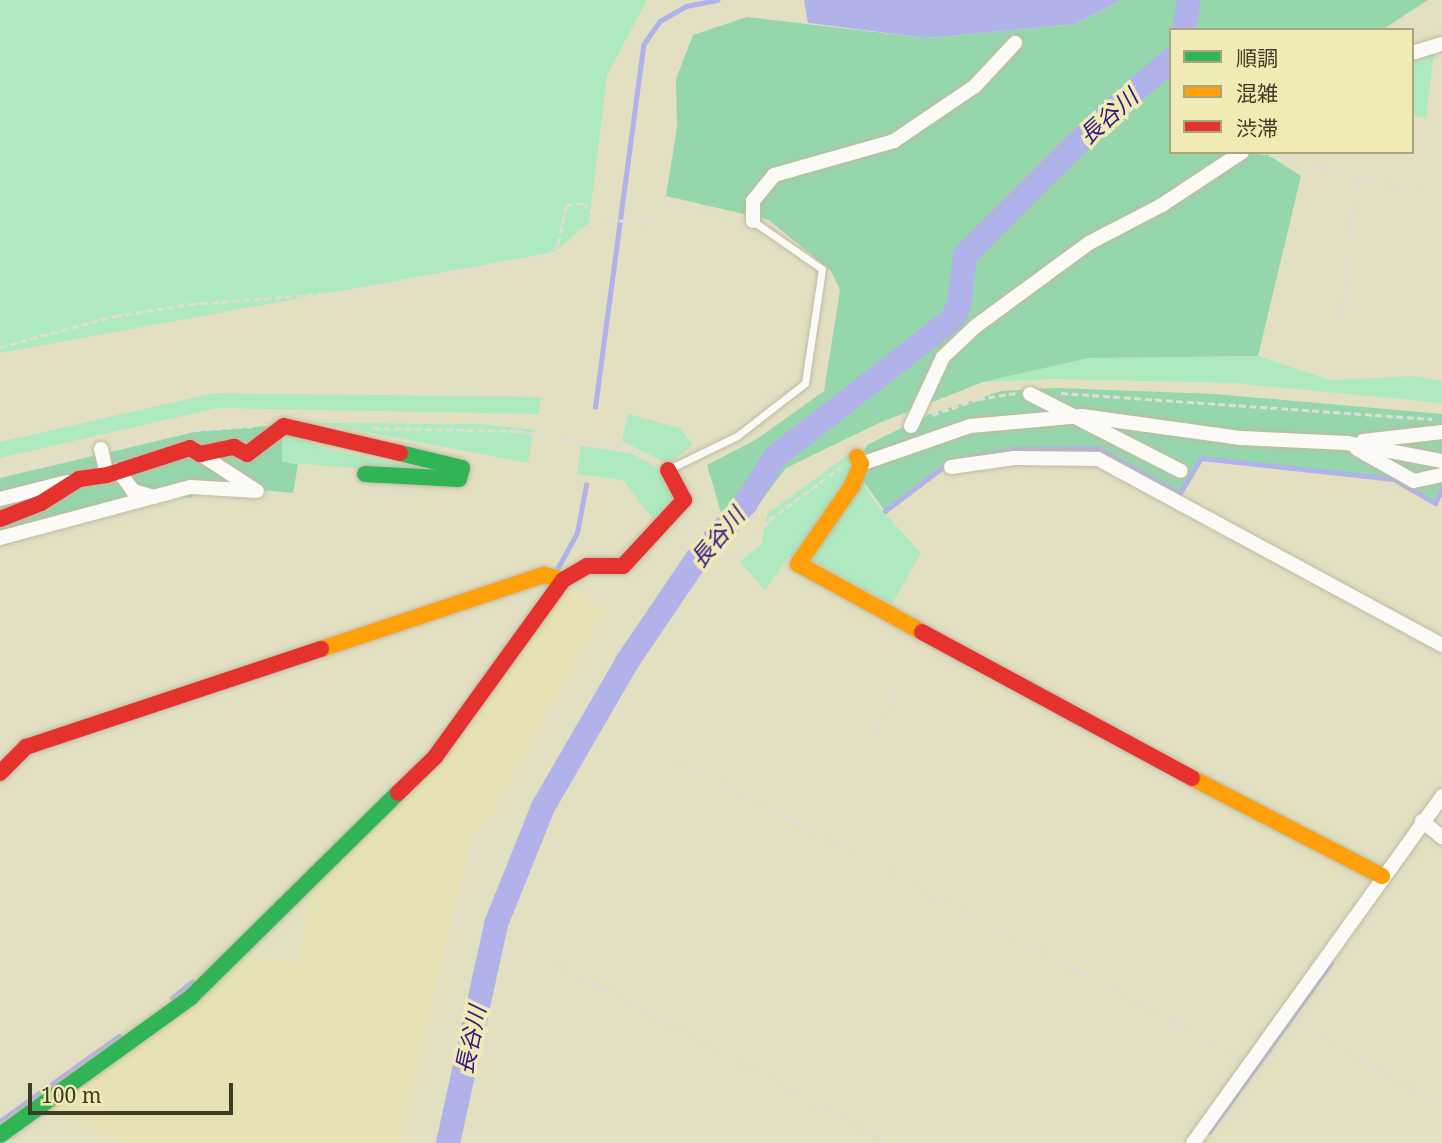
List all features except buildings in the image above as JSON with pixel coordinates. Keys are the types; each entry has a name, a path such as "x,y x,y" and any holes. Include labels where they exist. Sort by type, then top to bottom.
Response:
{"street":[{"path":"753,221 753,201 774,175 894,141 975,86 1015,43"},
{"path":"1414,52 1442,44"},
{"path":"911,426 943,357 976,326 1089,243 1162,205 1239,154"},
{"path":"1030,394 1082,416 1181,471"},
{"path":"1382,876 927,636 797,564 852,486 859,460 970,426 1082,416 1241,438 1347,443 1442,461"},
{"path":"200,454 234,447 247,454 284,426 462,468 459,479 365,474"},
{"path":"1347,443 1442,432"},
{"path":"1347,443 1414,481 1442,475"},
{"path":"101,449 112,472 133,491 154,497"},
{"path":"0,499 112,472 191,449 257,491 191,487 0,538"},
{"path":"951,467 1014,458 1098,459 1442,645"},
{"path":"0,1135 91,1073 211,978 435,757 563,580 587,566 623,566 684,500 668,470"},
{"path":"0,519 41,503 79,479"},
{"path":"0,773 26,747 544,575 563,580"},
{"path":"1193,1143 1382,876 1442,796"},
{"path":"1422,821 1442,837"}],"lane":[{"path":"668,470 737,436 805,383 822,269 753,221"}],"path":[{"path":"1267,154 1433,196"},
{"path":"1342,316 1357,177"},
{"path":"0,347 115,316 191,304 348,292 547,257 558,244 566,205 582,203 598,218 642,223 652,222 663,205 753,221"},
{"path":"684,500 689,533 722,557"},
{"path":"872,737 927,636"},
{"path":"663,753 1179,1024 1248,1065"},
{"path":"547,958 889,1143"},
{"path":"1286,1015 1442,1107"}],"shaded area":[{"path":"568,588 605,609 490,817 473,832 399,1143 128,1143 46,1111 242,953 297,964 313,883"}],"green space":[{"path":"0,0 647,0 607,75 589,223 554,252 0,353"},
{"path":"1121,0 1428,0 1385,28 1169,28 1169,154 1267,154 1301,176 1258,356 1089,358 983,382 879,423 786,468 736,534 726,529 707,465 757,439 824,391 840,290 831,271 769,220 666,196 677,128 676,79 693,35 747,17 927,38 1075,24"},
{"path":"1434,52 1426,118 1414,115 1414,57"},
{"path":"1258,356 1330,380 1414,376 1442,381 1442,403 1233,383 1055,379 983,382 1089,358"},
{"path":"1057,388 1215,394 1442,414 1442,489 1435,503 1394,479 1201,458 1180,493 1097,448 1014,449 946,462 885,511 855,470 867,445 928,415 1001,391"},
{"path":"214,393 541,397 539,414 217,408 0,458 0,442"},
{"path":"628,414 680,428 693,445 668,464 622,441"},
{"path":"319,423 481,424 534,430 528,463"},
{"path":"282,425 321,448 463,477 282,462"},
{"path":"282,425 282,462 298,464 293,493 196,484 192,498 155,494 0,534 0,478 199,431"},
{"path":"581,446 630,453 648,462 667,477 677,502 656,523 623,480 577,474"},
{"path":"849,454 873,500 921,553 892,604 817,563 789,556 765,591 740,561 761,545 767,514"}],"water":[{"path":"804,0 1121,0 1075,24 927,38 808,23"}],"waterway":[{"path":"595,407 643,45 660,21 686,6 717,0"},
{"name":"長谷川","path":"1184,28 1189,0"},
{"name":"長谷川","path":"448,1143 496,924 543,807 627,662 696,560 746,503 775,457 952,319 959,306 965,255 1100,121 1169,62"},
{"path":"973,457 1014,449 1097,448 1180,493 1201,458 1394,479 1435,503 1442,489"},
{"path":"885,511 951,461"},
{"path":"556,571 577,533 586,485"},
{"path":"1209,1132 1331,963"},
{"path":"172,998 192,982"},
{"path":"0,1121 119,1036"}],"traffic: fast":[{"path":"365,474 459,479 462,468 400,453"},
{"path":"0,1135 191,997 398,793"}],"traffic: slow":[{"path":"857,457 861,464 852,486 798,564 922,632"},
{"path":"321,649 544,575 563,580"},
{"path":"1192,778 1382,876"}],"traffic: jam":[{"path":"0,519 41,503 79,479 107,475 190,448 200,454 234,447 247,454 284,426 400,453"},
{"path":"398,793 435,757 563,580 587,566 623,566 684,500 668,470"},
{"path":"922,632 1192,778"},
{"path":"0,773 26,747 321,649"}]}
